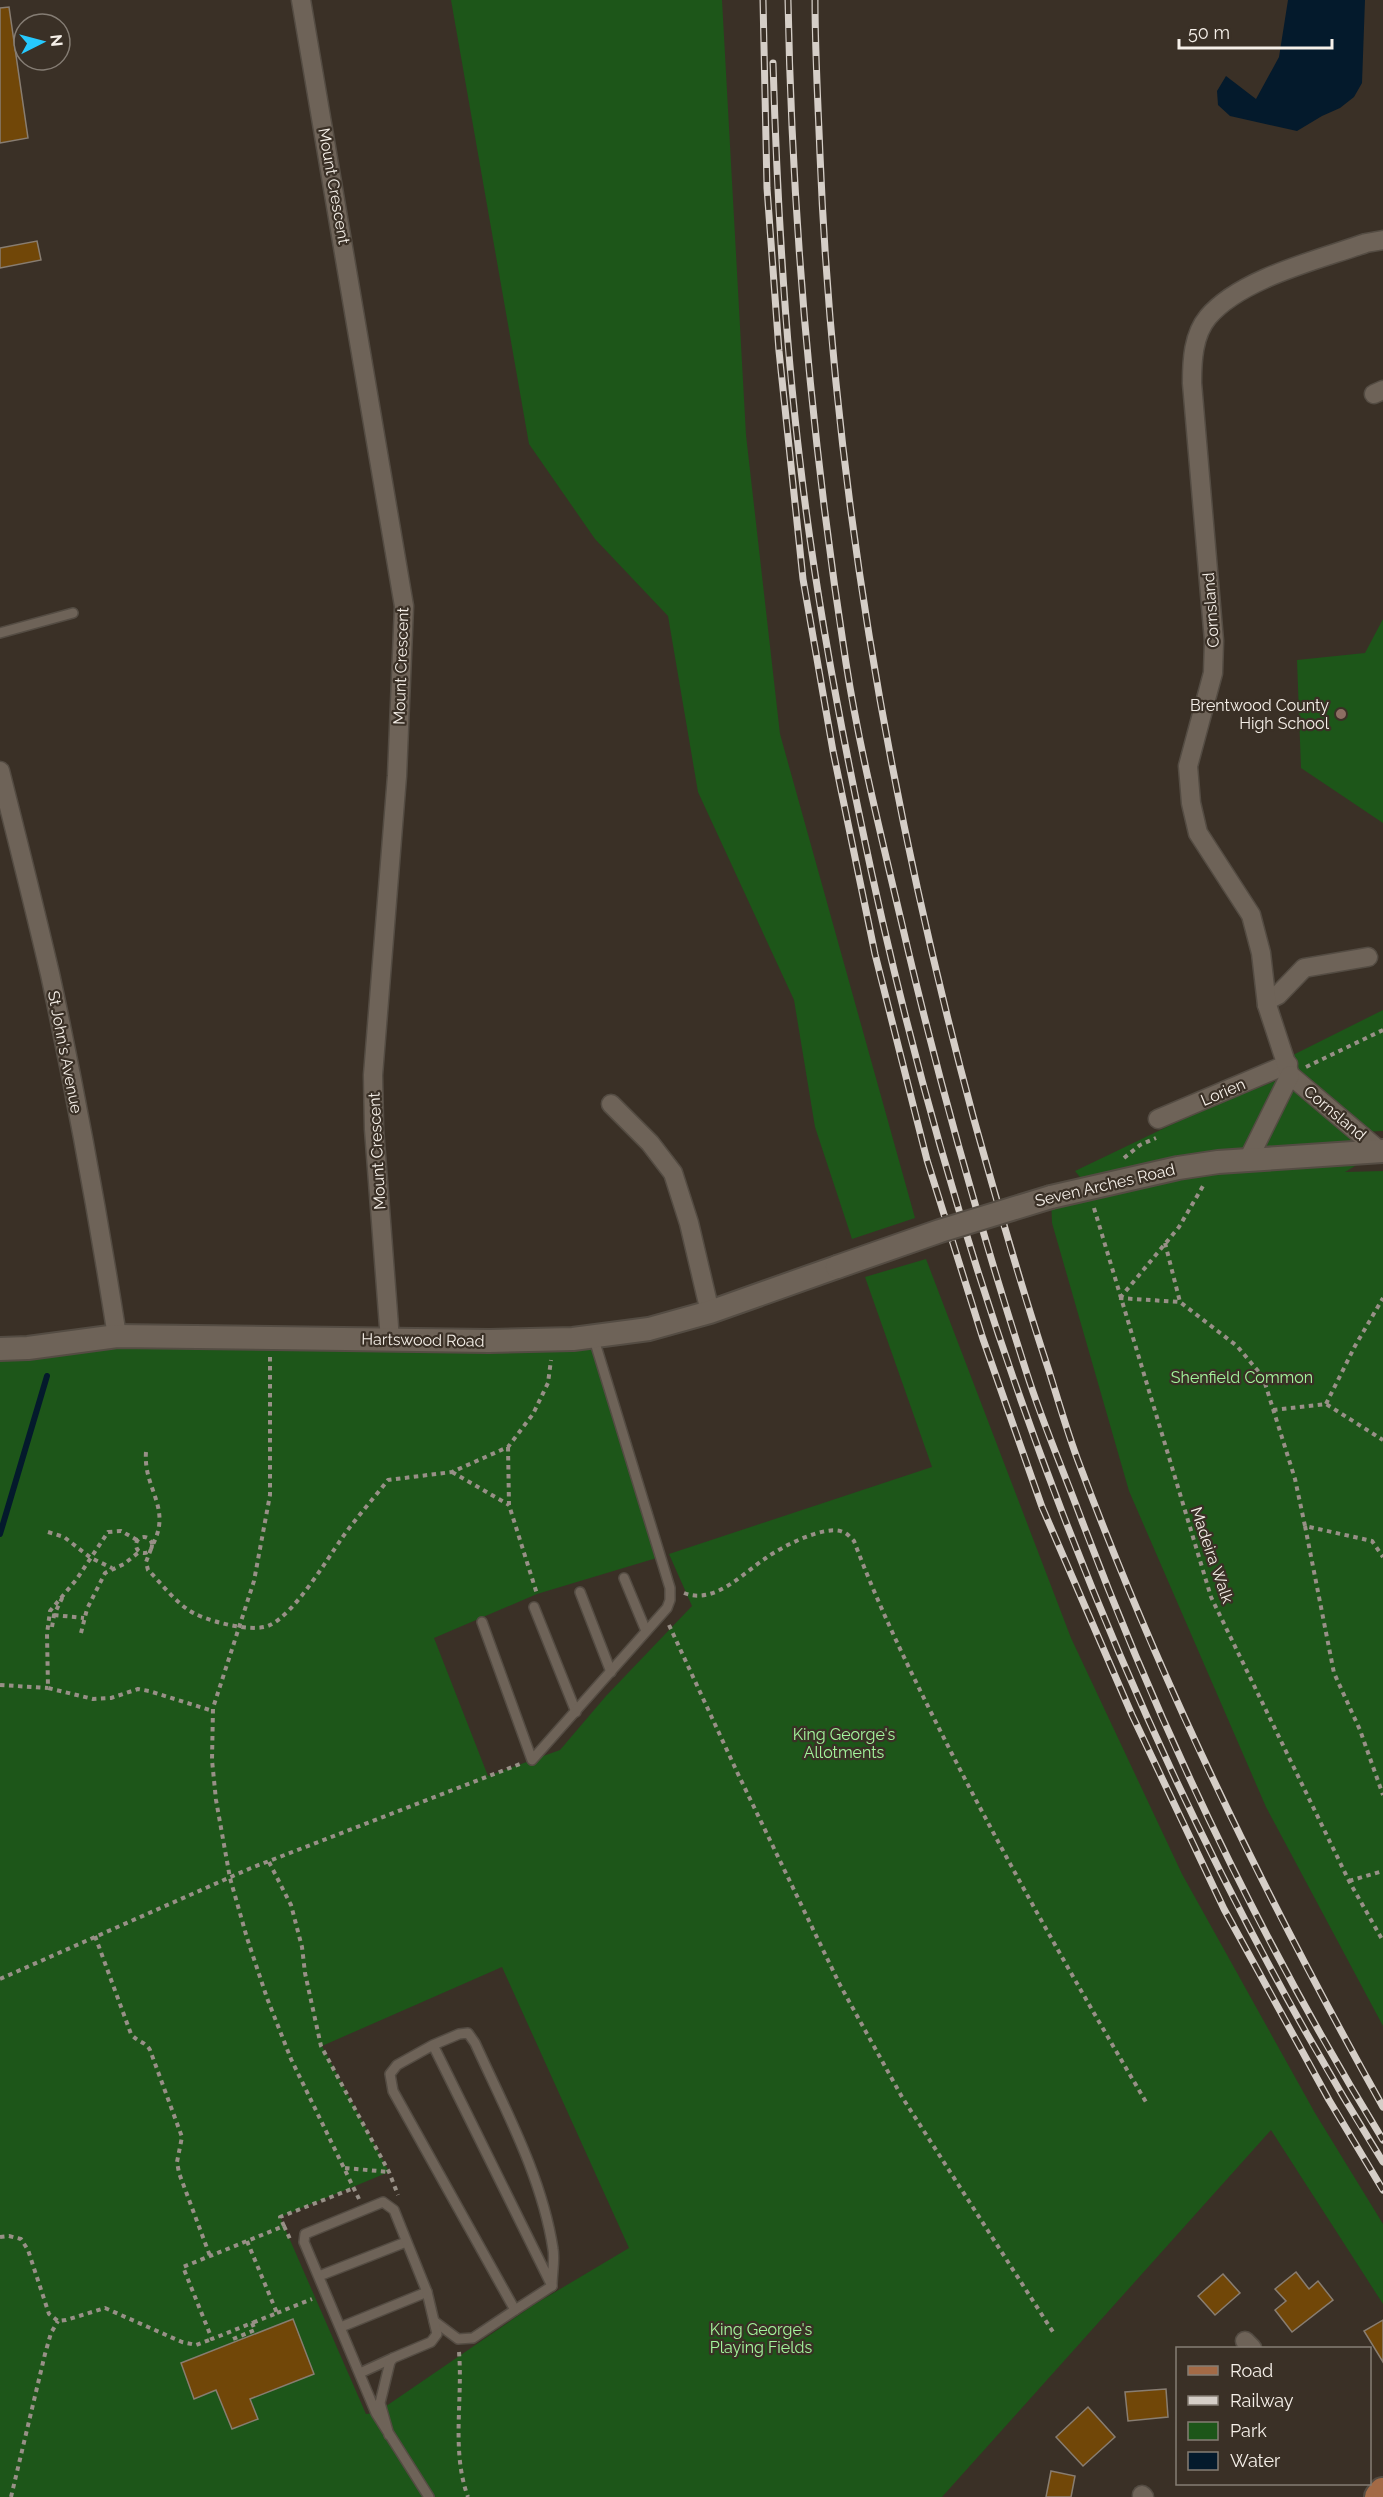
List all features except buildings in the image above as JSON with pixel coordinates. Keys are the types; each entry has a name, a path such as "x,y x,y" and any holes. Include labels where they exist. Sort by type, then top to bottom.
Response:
{"main road":[{"path":"1379,2497 1383,2492"}],"street":[{"name":"Mount Crescent","path":"302,0 404,606 397,776 373,1075 374,1129 390,1340"},
{"name":"Cornsland","path":"1381,1151 1289,1070 1267,1005 1261,953 1251,915 1198,833 1191,803 1188,766 1213,673 1214,641 1192,393 1192,361 1198,335 1208,317 1234,294 1253,284 1366,243 1383,240"},
{"name":"St John's Avenue","path":"0,771 69,1065 100,1228 117,1336"},
{"path":"1267,1005 1270,999 1278,995 1304,968 1368,957"},
{"name":"Cornsland","path":"1250,1158 1289,1070"},
{"name":"Lorien","path":"1158,1119 1289,1070"},
{"path":"611,1104 650,1143 673,1173 710,1312"},
{"name":"Seven Arches Road","path":"837,1267 940,1231 1088,1187 1178,1168 1250,1158 1381,1151"},
{"name":"Hartswood Road","path":"0,1349 28,1348 117,1336 390,1340 553,1339 593,1336 649,1329 710,1312 837,1267"},
{"path":"1369,2485 1379,2497"}],"lane":[{"path":"0,633 73,613"},
{"path":"482,1622 532,1760 667,1608 670,1594 666,1575 593,1336"},
{"path":"624,1578 646,1631"},
{"path":"580,1592 611,1672"},
{"path":"534,1607 576,1712"},
{"path":"515,2310 393,2091 390,2074 397,2065 433,2045 459,2034 468,2033 475,2043 521,2144 537,2187 554,2251 552,2286"},
{"path":"433,2045 552,2286"},
{"path":"360,2373 431,2342 436,2334 427,2292 391,2206 383,2202 305,2234 304,2242 376,2413 429,2497"},
{"path":"319,2276 406,2242"},
{"path":"434,2321 458,2339 473,2338 552,2286"},
{"path":"341,2327 427,2292"},
{"path":"389,2435 380,2403 393,2358"}],"path":[{"path":"1119,1298 1179,1227 1218,1162"},
{"name":"Madeira Walk","path":"1088,1187 1119,1298 1211,1597 1349,1881 1383,1941"},
{"path":"1165,1244 1180,1302"},
{"path":"1119,1298 1180,1302 1237,1346 1263,1377 1294,1479 1334,1672 1360,1730 1383,1795"},
{"path":"1326,1404 1355,1346 1383,1298"},
{"path":"269,1338 270,1495 254,1581 213,1712 212,1760 216,1800 230,1878 246,1938 291,2059 345,2168 363,2210"},
{"path":"146,1452 147,1473 160,1507 161,1520 157,1537 146,1562 148,1570 188,1611 241,1627 258,1629 270,1625 286,1611 317,1576 343,1536 388,1480 452,1472 508,1447 533,1414 548,1383 553,1339"},
{"path":"1273,1410 1326,1404 1383,1440"},
{"path":"508,1447 509,1505 537,1594"},
{"path":"452,1472 509,1505"},
{"path":"1305,1526 1372,1541 1383,1557"},
{"path":"48,1688 50,1611 108,1532 121,1531 137,1540 147,1537 151,1540 152,1547"},
{"path":"666,1575 681,1592 697,1596 710,1594 725,1587 767,1557 812,1534 843,1531 854,1541 915,1681 993,1834 1081,1992 1146,2102"},
{"path":"48,1532 64,1537 91,1558 112,1568"},
{"path":"137,1540 136,1548 139,1552"},
{"path":"81,1633 84,1618 101,1580 112,1568 124,1564 139,1552 145,1553 152,1547"},
{"path":"52,1627 54,1615 63,1600 64,1593"},
{"path":"667,1608 667,1622 840,1985 902,2097 1053,2332"},
{"path":"54,1615 84,1618"},
{"path":"0,1685 48,1688 93,1699 111,1698 138,1689 213,1712"},
{"path":"0,1979 230,1878 532,1760"},
{"path":"269,1862 291,1905 302,1947 305,1973 321,2046 389,2172 402,2204"},
{"path":"1349,1881 1383,1871"},
{"path":"95,1936 131,2034 135,2040 147,2044 150,2050 182,2137 177,2162 179,2173 210,2256"},
{"path":"345,2168 389,2172"},
{"path":"293,2246 280,2217 354,2188"},
{"path":"212,2339 183,2267 284,2226"},
{"path":"0,2237 9,2236 21,2239 28,2250 49,2314 58,2320 66,2320 105,2308 182,2342 195,2345 315,2298 311,2288"},
{"path":"247,2241 277,2313"},
{"path":"11,2497 48,2343 58,2320"},
{"path":"233,2339 255,2330 252,2323"},
{"path":"458,2339 461,2389 458,2444 464,2486 468,2497"}],"green space":[{"path":"451,0 722,0 746,435 780,734 915,1218 852,1239 815,1127 794,1000 698,792 668,616 595,539 529,444"},
{"name":"Brentwood County High School","path":"1383,619 1383,823 1301,768 1297,660 1365,653"},
{"name":"Shenfield Common","path":"1383,1010 1383,1131 1359,1132 1380,1151 1345,1172 1383,1171 1383,2026 1266,1807 1129,1491 1052,1223 1051,1197 1088,1187 1075,1171 1202,1110 1290,1075 1291,1056"},
{"path":"926,1259 1071,1638 1182,1874 1315,2113 1383,2224 1383,2304 1271,2130 942,2497 0,2497 0,1351 593,1336 660,1557 537,1594 434,1638 488,1776 560,1750 606,1696 692,1606 669,1554 932,1467 865,1277","holes":["502,1967 629,2248 535,2304 376,2413 366,2414 280,2217 389,2172 322,2046"]}],"water":[{"path":"1288,0 1365,0 1362,83 1354,97 1340,108 1297,131 1230,116 1218,105 1217,91 1226,76 1256,99 1279,57"}],"waterway":[{"path":"0,1534 47,1376"}],"railway":[{"path":"763,0 767,188 779,351 803,579 833,751 875,954 927,1160 983,1339 1042,1507 1132,1715 1224,1909 1329,2100 1383,2190"},
{"path":"788,0 794,166 806,333 823,498 846,663 883,843 921,1004 963,1163 1033,1393 1147,1682 1181,1760 1256,1915 1296,1991 1383,2140"},
{"path":"815,0 827,277 852,519 870,640 915,880 973,1116 1019,1276 1068,1431 1112,1549 1146,1631 1219,1792 1298,1951 1383,2107"},
{"path":"773,63 785,313 794,412 819,598 861,823 901,998 948,1173 1002,1345 1064,1516 1132,1683 1208,1847 1292,2007 1383,2162"}],"place":[{"name":"Brentwood County High School","path":"1341,714"}],"park label":[{"name":"King George's Allotments","path":"844,1743"},
{"name":"King George's Playing Fields","path":"761,2338"}]}
